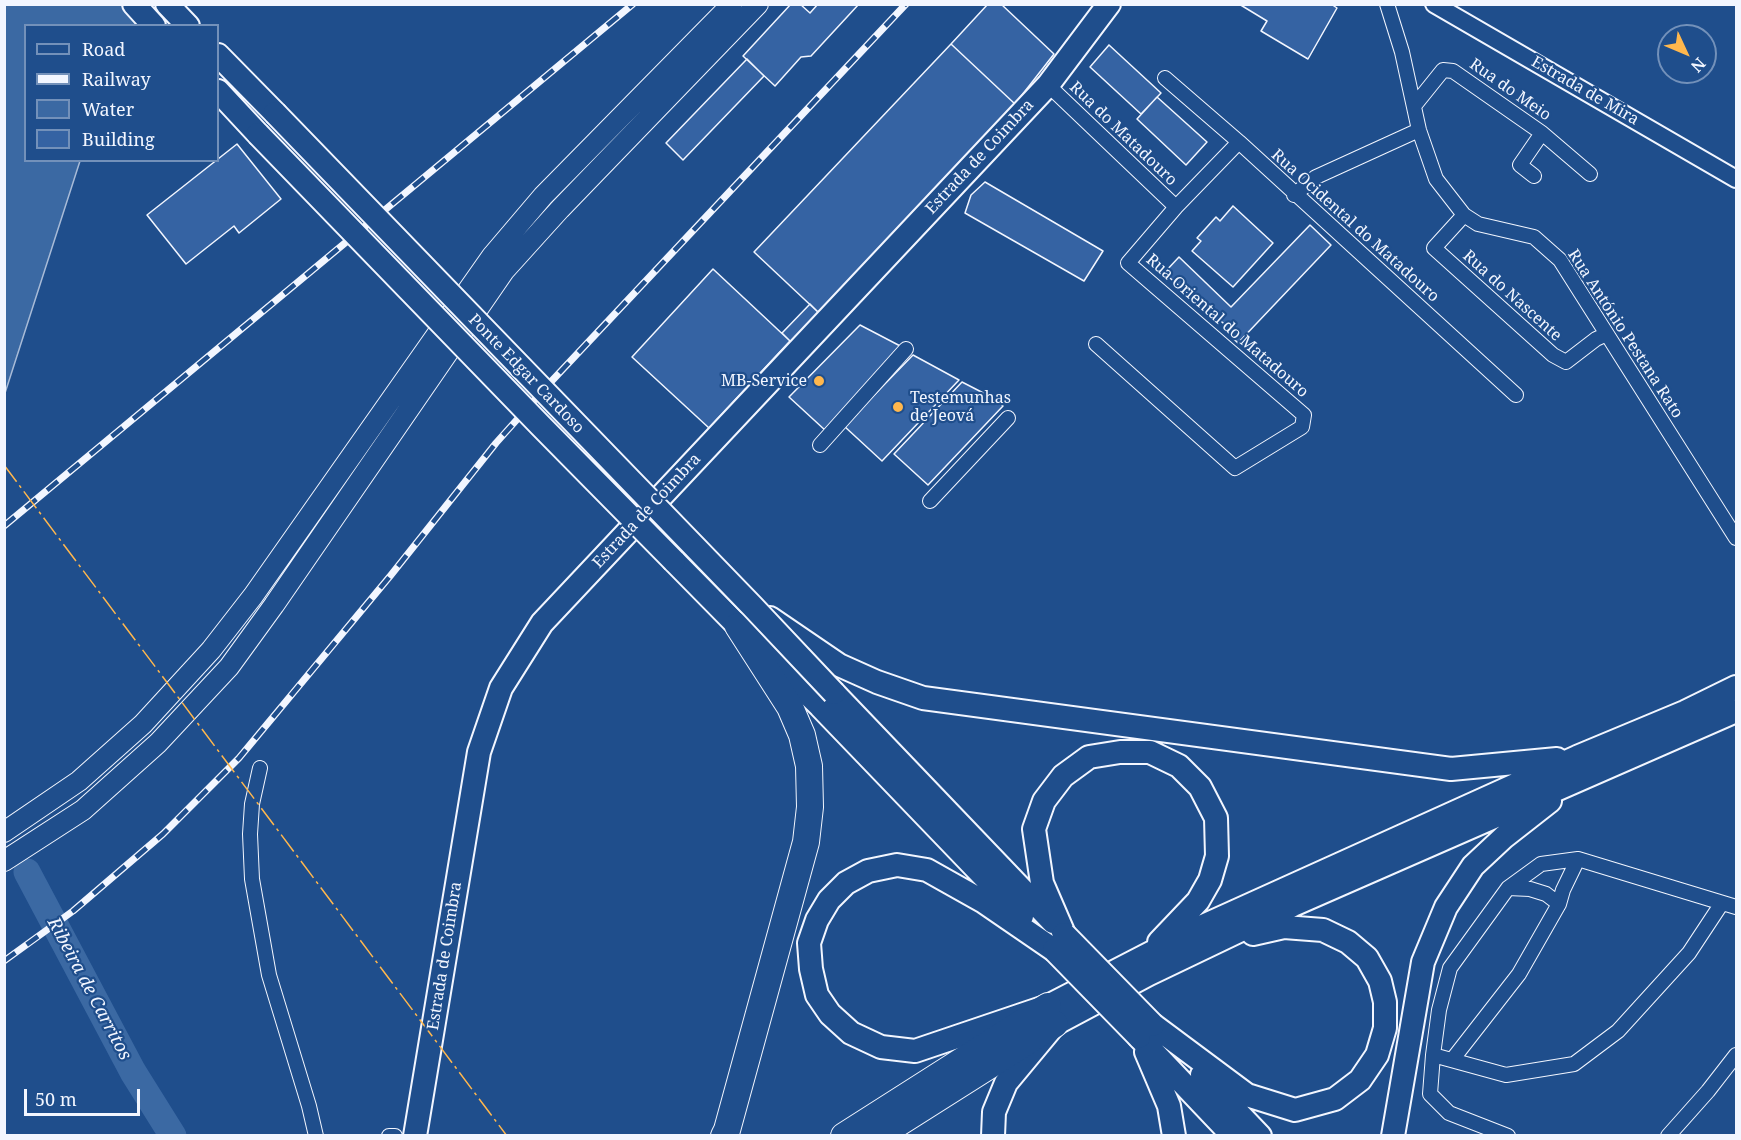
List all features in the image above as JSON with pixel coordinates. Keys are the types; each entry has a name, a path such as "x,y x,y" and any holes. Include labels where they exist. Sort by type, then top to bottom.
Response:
{"highway":[{"path":"724,1136 734,1107 806,842 810,807 809,766 802,735 745,616"},
{"path":"844,1136 1051,1015"},
{"path":"878,1136 1051,1015"}],"main road":[{"path":"134,4 152,24"},
{"path":"167,4 186,24"},
{"path":"4,831 79,781 143,724 211,650 253,596 492,256 543,196 732,4"},
{"path":"4,861 83,810 158,743 229,667 504,271 758,4"},
{"name":"Estrada de Coimbra","path":"415,1136 479,752 501,688 542,623 1048,85 1109,4"},
{"name":"Ponte Edgar Cardoso","path":"219,56 745,616 1059,942"},
{"name":"Ponte Edgar Cardoso","path":"219,92 541,426 745,616"},
{"path":"745,616 839,665 923,699 1451,770 1583,766"},
{"path":"1260,1136 1146,1031 1059,942 927,870 897,865 868,871 846,884 829,900 817,920 809,943 811,969 817,995 830,1014 851,1034 881,1047 915,1051 1051,1015 1205,946 1293,905 1583,766 1685,711 1737,687"},
{"path":"993,1136 994,1112 1006,1083 1051,1015 1148,954 1203,926 1583,766 1695,730 1737,711"},
{"path":"1059,942 1042,883 1034,829 1044,801 1063,776 1089,757 1120,752 1150,752 1179,766 1200,787 1216,818 1217,856 1210,880 1198,901 1148,954"},
{"path":"1394,1136 1423,962 1446,907 1473,866 1583,766"},
{"path":"1146,1031 1246,1095 1295,1110 1335,1099 1360,1080 1377,1055 1385,1028 1385,1002 1380,981 1366,958 1348,942 1323,930 1284,927 1205,946"},
{"path":"1146,1031 1169,1106 1174,1136"},
{"path":"1146,1031 1233,1136"}],"street":[{"name":"Rua António Pestana Rato","path":"1387,4 1402,52 1419,130 1436,179 1464,215 1478,224 1534,237 1560,260 1737,538"},
{"name":"Estrada de Mira","path":"1434,4 1737,178"},
{"name":"Rua do Meio","path":"1414,106 1443,70 1453,71 1542,133 1590,174"},
{"name":"Rua Ocidental do Matadouro","path":"1165,78 1239,142 1294,195 1516,395"},
{"name":"Rua do Matadouro","path":"1048,85 1176,207"},
{"path":"1294,195 1316,177 1419,130"},
{"path":"1534,176 1520,165 1542,133"},
{"path":"1176,207 1239,142"},
{"name":"Rua Oriental do Matadouro","path":"1096,344 1235,468 1302,426 1304,415 1128,263 1176,207"},
{"name":"Rua do Nascente","path":"1464,215 1434,248 1553,356 1566,362 1596,339 1607,334"},
{"path":"820,445 906,349"},
{"path":"930,501 1008,418"},
{"path":"260,768 252,804 250,834 252,879 269,975 316,1136"},
{"path":"79,781 83,810"},
{"path":"1452,1060 1519,974 1559,904 1578,859"},
{"path":"1508,1136 1449,1113 1430,1094 1439,1010 1450,968 1508,888 1541,864 1578,859 1737,907"},
{"path":"1508,888 1530,889 1546,894 1559,904"},
{"path":"1433,1054 1506,1075 1574,1064 1618,1031 1689,953 1722,903"},
{"path":"1668,1136 1737,1055"},
{"path":"389,1136 395,1136"}],"water":[{"path":"5,5 138,5 140,24 24,24 24,162 80,162 5,393"}],"building":[{"path":"791,4 800,4 810,13 818,4 859,4 811,56 801,57 775,86 743,56"},
{"path":"988,4 1001,4 1054,54 1015,104 951,44"},
{"path":"1239,4 1331,4 1337,8 1308,59 1261,31 1267,21"},
{"path":"951,44 1015,104 820,314 754,252"},
{"path":"1109,45 1161,93 1141,114 1090,67"},
{"path":"747,59 764,76 683,160 666,143"},
{"path":"1157,97 1207,142 1186,165 1137,119"},
{"path":"237,144 281,199 239,233 234,226 186,264 147,215 214,162 219,162 219,158"},
{"path":"985,182 1103,251 1084,281 965,213 971,195"},
{"path":"1233,206 1273,243 1233,287 1192,251 1201,241 1197,238 1216,217 1220,221"},
{"path":"1310,225 1331,245 1238,343 1225,331 1229,328 1164,273 1179,257 1231,307"},
{"path":"713,269 790,341 709,428 632,357"},
{"path":"810,304 820,314 792,343 782,333"},
{"path":"860,325 906,349 826,431 789,397"},
{"path":"913,355 959,380 882,461 844,426"},
{"path":"962,382 997,400 1003,406 928,485 894,454"}],"waterway":[{"name":"Ribeira de Carritos","path":"27,872 133,1072 173,1136"}],"railway":[{"path":"4,526 633,4"},
{"path":"4,961 73,911 163,834 239,758 391,575 496,443 906,4"}],"power":[{"path":"4,465 507,1136"}],"place":[{"name":"MB-Service","path":"819,381"},
{"name":"Testemunhas de Jeová","path":"898,407"}]}
